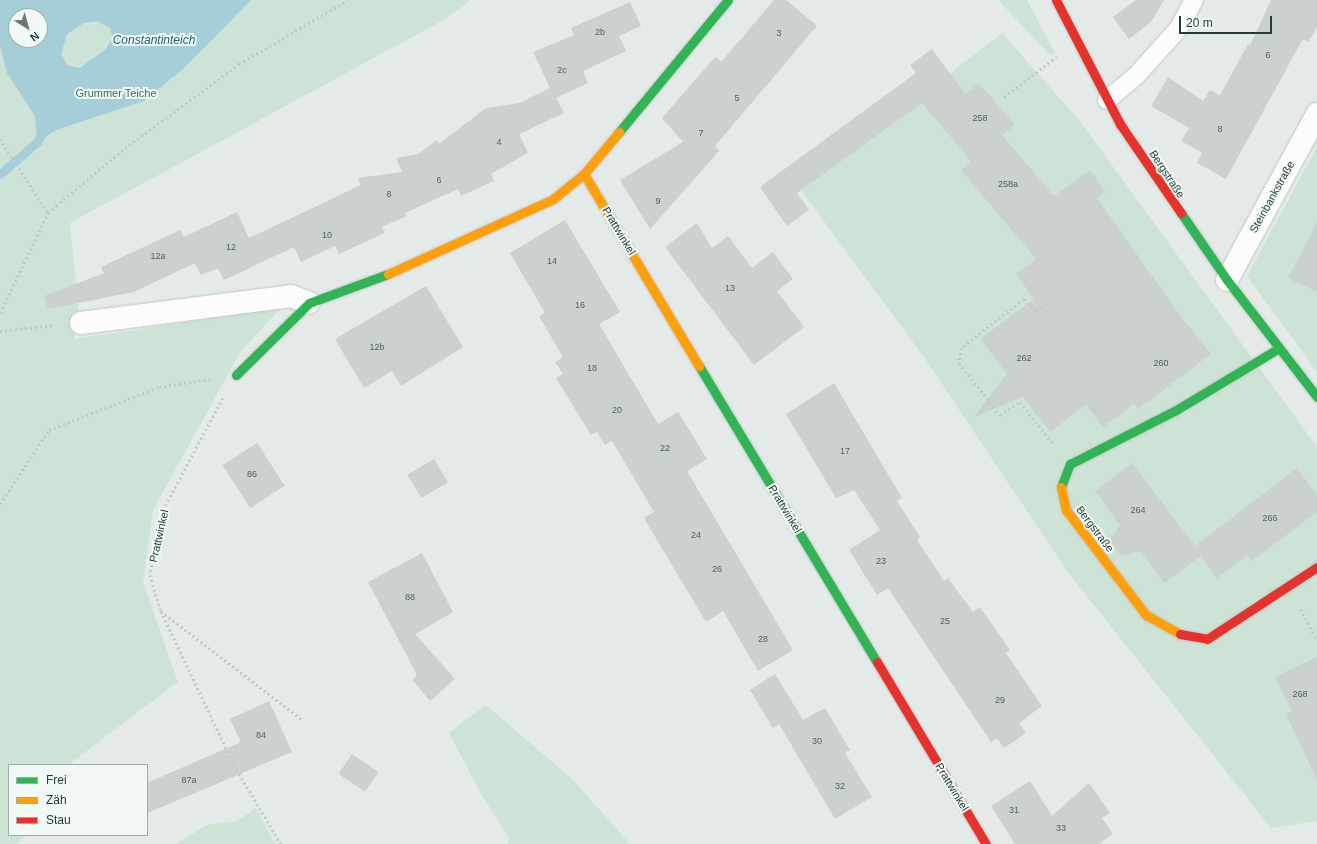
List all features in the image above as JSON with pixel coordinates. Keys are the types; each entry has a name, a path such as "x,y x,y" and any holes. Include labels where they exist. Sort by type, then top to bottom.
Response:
{"street":[{"path":"236,375 309,303 367,284 553,199 584,174 728,0"},
{"name":"Bergstraße","path":"1056,0 1078,46 1107,100 1178,212 1227,280 1317,397"},
{"name":"Steinbankstraße","path":"1227,280 1317,114"},
{"name":"Prattwinkel","path":"584,174 986,844"},
{"path":"82,322 290,296 309,303"},
{"path":"1070,464 1176,410 1279,348"},
{"name":"Bergstraße","path":"1070,464 1060,486 1066,510 1146,616 1176,634 1207,639 1317,566"}],"lane":[{"path":"1107,100 1136,76 1178,28 1194,0"}],"path":[{"path":"0,313 48,214 125,148 240,64 348,0"},
{"path":"1004,97 1046,61 1078,46"},
{"path":"0,140 48,214"},
{"path":"1047,305 1036,312 1024,300 962,348 959,363 1000,416 1020,402 1070,464"},
{"path":"0,331 82,322"},
{"path":"0,504 49,430 159,387 236,375"},
{"name":"Prattwinkel","path":"236,375 163,511 150,575 161,611 234,765 280,844"},
{"path":"1289,586 1317,640"},
{"path":"161,611 304,721"}],"green space":[{"name":"Grummer Teiche","path":"0,0 471,0 449,17 70,223 79,316 74,339 281,308 241,351 153,510 143,582 178,682 69,764 8,764 8,836 26,836 16,844 0,844"},
{"path":"998,0 1027,0 1055,53 1051,56"},
{"path":"1002,33 1079,120 1317,447 1317,821 1271,828 1067,571 926,360 801,190"},
{"path":"1317,147 1317,372 1247,276"},
{"path":"486,705 573,780 630,844 508,844 509,838 480,792 449,733"},
{"path":"256,808 275,844 176,844 207,825 237,821"}],"water":[{"name":"Constantinteich","path":"0,0 251,0 184,68 144,101 56,130 37,142 35,116 7,73 0,46","holes":["98,21 111,29 112,38 106,49 80,68 67,65 61,54 67,34 84,23"]}],"building":[{"path":"774,0 786,0 817,26 715,146 719,151 650,229 620,180 683,142 662,118 715,57 722,61"},
{"path":"1136,0 1164,0 1151,22 1129,39 1113,17"},
{"path":"1271,0 1317,0 1317,28 1308,42 1303,39 1226,179 1197,163 1202,153 1181,141 1189,128 1151,106 1168,77 1203,101 1210,90 1220,95 1248,44 1250,45"},
{"path":"630,2 641,26 619,36 626,51 583,71 588,83 556,98 564,113 519,134 528,153 491,174 494,181 461,196 458,189 405,213 407,216 382,227 385,233 339,254 335,246 301,262 294,247 224,280 218,268 201,275 195,263 134,292 48,309 44,296 104,273 101,267 180,230 184,237 237,212 249,238 361,185 358,178 402,172 396,158 418,154 437,140 439,144 486,108 519,103 550,88 533,52 574,35 571,28"},
{"path":"932,49 965,94 979,83 1015,125 1002,135 1054,196 1090,170 1105,192 1097,198 1182,318 1211,354 1138,409 1134,404 1103,427 1086,405 1050,432 1023,397 974,417 1007,374 980,339 1034,299 1016,274 1036,259 961,170 971,161 922,103 797,193 809,210 787,226 760,187 916,73 910,65"},
{"path":"565,220 620,312 599,324 658,424 678,412 707,459 687,471 793,650 758,671 723,611 706,622 644,518 654,512 612,441 605,445 597,432 591,435 556,378 563,374 555,362 563,357 539,316 545,313 510,253"},
{"path":"1317,222 1317,292 1288,278"},
{"path":"697,223 712,248 728,236 752,268 773,252 793,279 777,291 804,327 754,365 665,247"},
{"path":"426,286 463,347 401,386 392,371 364,388 335,339"},
{"path":"834,383 902,498 897,501 920,537 917,540 944,581 948,578 973,612 980,607 1010,650 1006,653 1042,706 1019,723 1026,733 1004,748 997,738 991,742 888,588 877,595 849,550 880,530 854,490 836,498 786,414"},
{"path":"257,443 285,486 250,508 223,465"},
{"path":"434,459 448,482 421,498 407,475"},
{"path":"1132,463 1195,546 1297,468 1317,495 1317,512 1252,561 1247,555 1217,578 1201,556 1164,583 1140,551 1121,556 1109,540 1120,525 1095,491"},
{"path":"422,553 453,612 415,634 455,679 430,701 412,679 417,675 368,582"},
{"path":"1317,657 1317,780 1286,714 1292,711 1275,677"},
{"path":"775,674 803,720 825,708 850,750 845,753 872,797 835,819 779,724 773,728 750,690"},
{"path":"269,701 292,752 148,813 148,783 241,742 230,719"},
{"path":"352,754 379,772 365,792 339,774"},
{"path":"1030,781 1052,816 1089,783 1110,813 1102,818 1113,834 1099,844 1015,844 991,806"}],"waterway":[{"path":"0,174 37,142 43,132"}],"traffic: fast":[{"path":"619,132 728,0"},
{"path":"1181,213 1227,280 1317,397"},
{"path":"236,375 309,303 388,274"},
{"path":"1061,487 1070,464 1176,410 1279,348"},
{"path":"699,366 877,662"}],"traffic: slow":[{"path":"388,274 553,199 584,174 619,132"},
{"path":"584,174 699,366"},
{"path":"1061,487 1066,510 1146,615 1180,634"}],"traffic: jam":[{"path":"1056,0 1120,124 1181,213"},
{"path":"1180,634 1207,639 1317,567"},
{"path":"877,662 986,844"}]}
